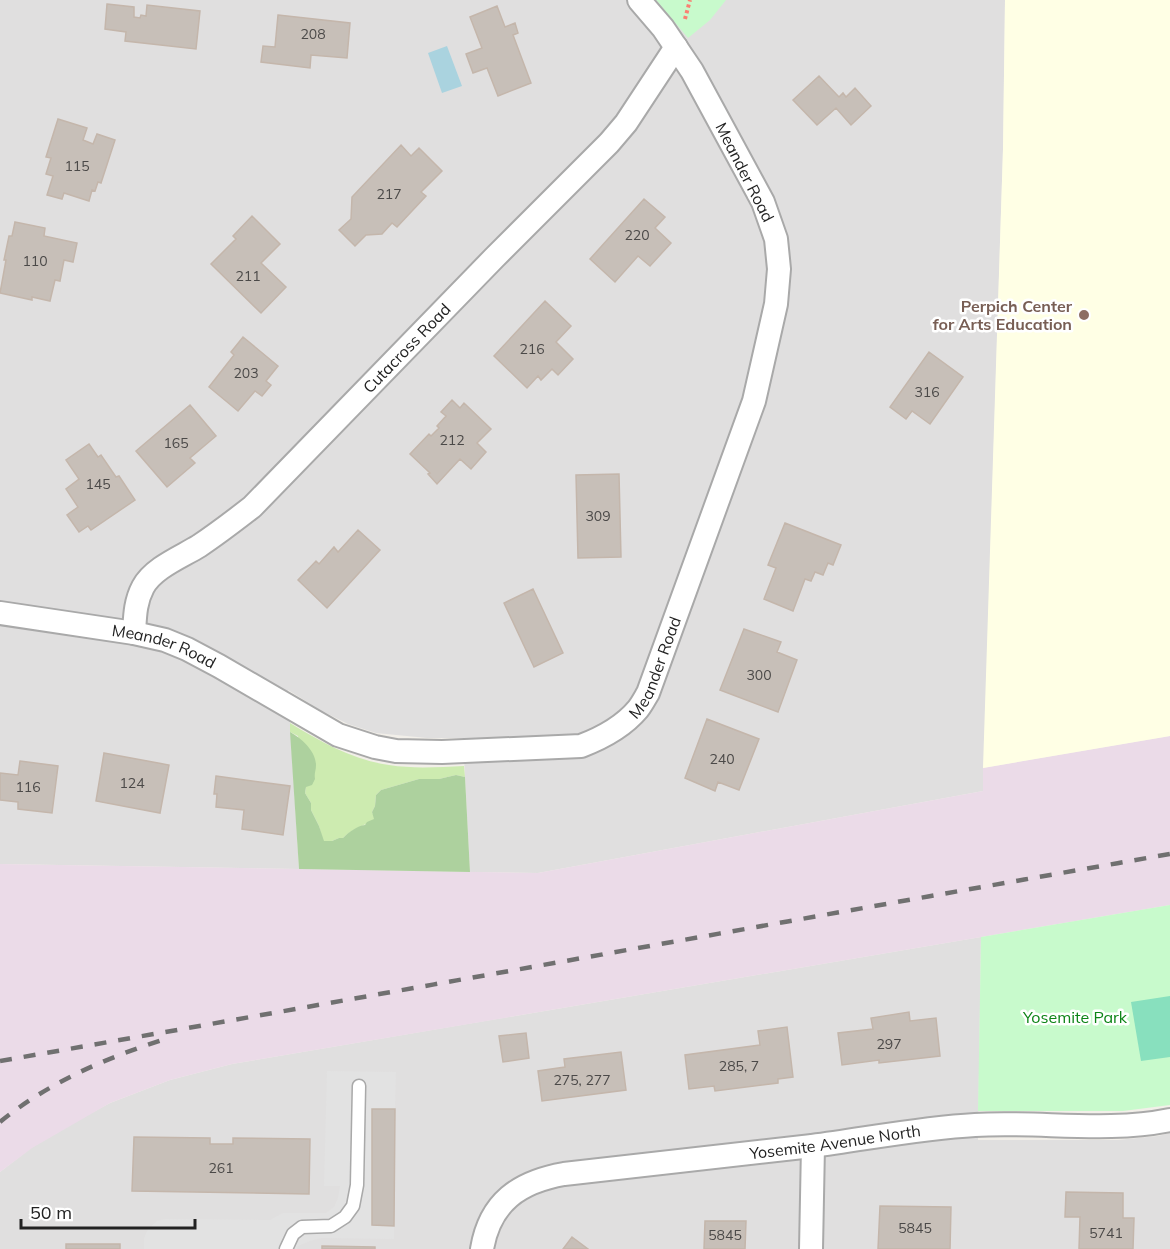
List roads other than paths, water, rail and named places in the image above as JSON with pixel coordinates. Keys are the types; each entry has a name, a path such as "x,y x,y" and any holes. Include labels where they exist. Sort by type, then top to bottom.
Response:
{"street":[{"name":"Meander Road","path":"0,613 134,633 165,640 187,649 338,735 386,749 442,752 581,746 612,732 638,709 648,693 754,401 776,304 779,269 776,239 763,202 676,47 639,0"},
{"name":"Cutacross Road","path":"134,633 135,607 143,586 165,565 198,546 252,507 609,143 626,123 676,47"},
{"name":"Yosemite Avenue North","path":"482,1249 488,1226 507,1197 529,1183 555,1175 975,1125 1109,1126 1170,1120"},
{"path":"811,1249 813,1146"}],"lane":[{"path":"286,1249 293,1234 302,1227 331,1226 345,1217 353,1206 357,1185 359,1086"}],"water":[{"path":"447,46 462,86 442,93 428,53"}],"railway":[{"path":"0,1061 1170,854"},
{"path":"0,1122 58,1083 121,1054 165,1039"}],"place":[{"name":"Perpich Center for Arts Education","path":"1084,315"}],"park label":[{"name":"Yosemite Park","path":"1075,1017"}]}
